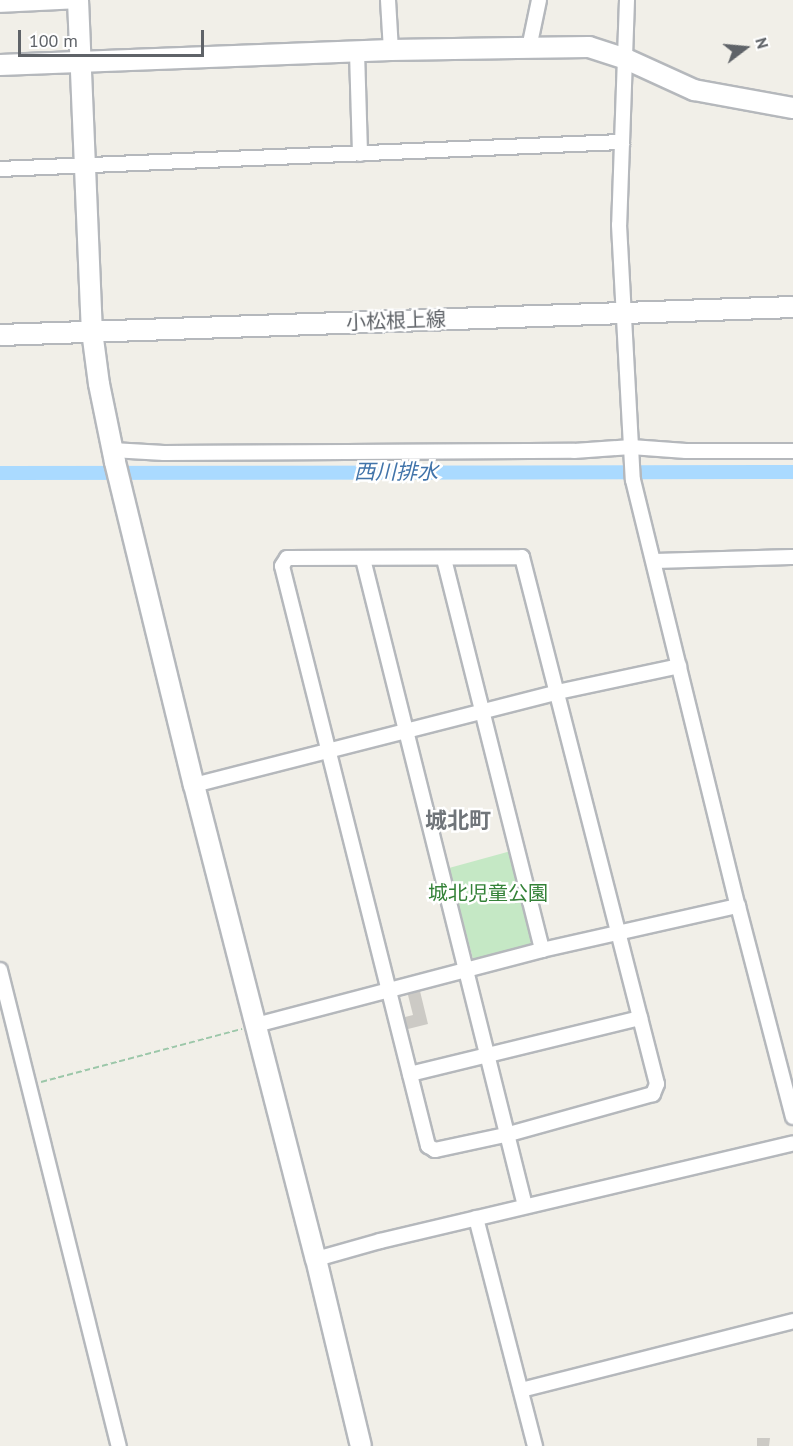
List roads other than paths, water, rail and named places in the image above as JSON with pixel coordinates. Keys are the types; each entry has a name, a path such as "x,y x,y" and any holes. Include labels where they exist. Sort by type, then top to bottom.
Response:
{"street":[{"path":"0,5 78,0 92,332 114,456 194,785 316,1259 361,1446"},
{"path":"388,0 391,50"},
{"path":"529,48 539,0"},
{"path":"627,0 619,225 622,313 633,480 655,561 738,906 793,1117"},
{"path":"0,65 391,50 590,47 626,59 694,90 793,108"},
{"path":"357,52 360,154"},
{"path":"0,169 622,142"},
{"name":"小松根上線","path":"0,335 793,307"},
{"path":"114,456 164,453 793,451"},
{"path":"522,557 620,932 657,1084 653,1094 505,1134 435,1150 428,1146 282,566 287,558 363,559 522,557"},
{"path":"655,561 793,557"},
{"path":"363,559 505,1134 525,1206"},
{"path":"444,559 542,950"},
{"path":"194,785 407,733 558,692 679,666"},
{"path":"256,1025 542,950 738,906"},
{"path":"0,970 119,1446"},
{"path":"410,1074 640,1018"},
{"path":"316,1259 525,1206 793,1143"},
{"path":"476,1218 535,1446"},
{"path":"521,1390 793,1321"}],"waterway":[{"name":"西川排水","path":"0,473 793,472"}],"district":[{"name":"城北町","path":"458,821"}],"park label":[{"name":"城北児童公園","path":"488,893"}]}
